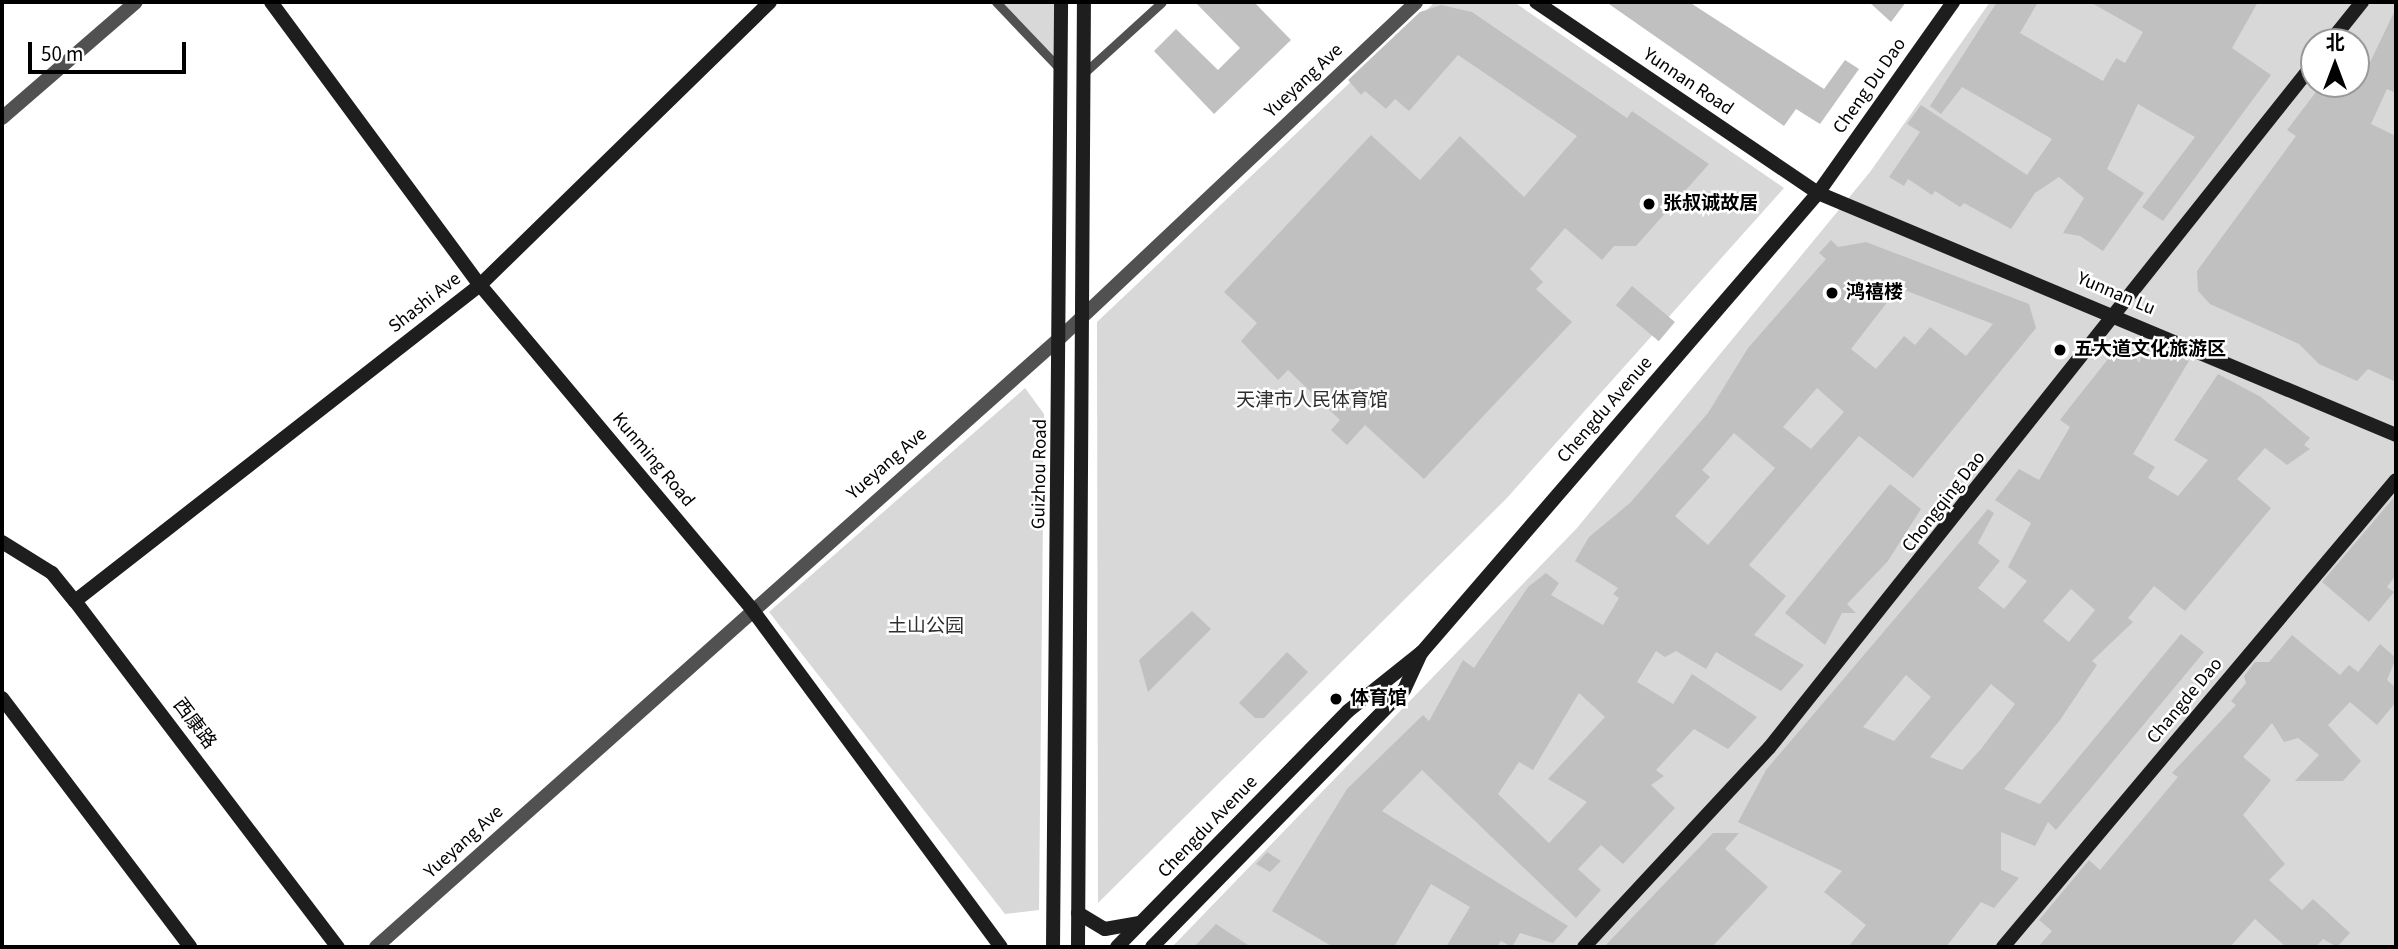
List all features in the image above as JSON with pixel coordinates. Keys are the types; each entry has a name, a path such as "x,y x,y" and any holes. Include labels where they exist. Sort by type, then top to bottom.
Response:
{"street":[{"path":"2,118 136,2"},
{"name":"Kunming Road","path":"271,2 480,285 751,608 1001,947"},
{"name":"Shashi Ave","path":"75,601 480,285 770,2"},
{"name":"Guizhou Road","path":"1052,947 1061,337 1061,2"},
{"path":"1078,947 1085,314 1084,2"},
{"name":"Yueyang Ave","path":"376,947 751,608 1061,337 1416,2"},
{"name":"Yunnan Road","path":"1536,2 1818,193"},
{"name":"Cheng Du Dao","path":"1818,193 1953,2"},
{"path":"2341,28 2362,2"},
{"name":"Chongqing Dao","path":"1584,947 1769,748 2300,81"},
{"name":"Yunnan Lu","path":"1818,193 2115,314 2396,435"},
{"name":"Chengdu Avenue","path":"1117,947 1348,711 1422,652 1818,193"},
{"name":"Changde Dao","path":"2003,947 2396,480"},
{"name":"西康路","path":"2,542 52,573 338,947"},
{"name":"Chengdu Avenue","path":"1152,947 1404,690 1422,652"},
{"path":"2,698 190,947"},
{"path":"1078,913 1105,929 1143,921"}],"lane":[{"path":"996,2 1061,70"},
{"path":"1084,73 1162,2"}],"green space":[{"path":"1002,2 1057,2 1058,61"},
{"name":"天津市人民体育馆","path":"1435,2 1514,2 1784,188 1506,499 1098,903 1097,322"},
{"name":"五大道文化旅游区","path":"1990,2 2396,2 2396,947 1172,947 1577,528 1870,172"},
{"name":"土山公园","path":"1025,388 1044,414 1039,910 1005,914 769,612"}],"building":[{"path":"1195,2 1254,2 1291,40 1214,114 1154,51 1176,29 1218,70 1240,48"},
{"path":"1606,2 1689,2 1824,89 1845,60 1859,69 1820,124 1796,109 1784,126"},
{"path":"1869,2 1906,2 1891,22"},
{"path":"1997,2 2038,2 2020,33 2103,81 2116,58 2125,63 2143,32 2090,2 2258,2 2232,48 2271,75 2163,221 2142,207 2195,137 2138,104 2107,169 2144,193 2103,251 2080,236 2063,233 2084,198 2059,177 2035,193 2011,229 1964,203 1960,207 1935,191 1932,195 1908,179 1904,186 1889,177 1920,132 1907,124 1921,105 2027,175 2052,139 1962,87 1941,114 1930,106"},
{"path":"1441,5 1472,12 1627,118 1632,111 1709,164 1636,246 1614,246 1602,260 1565,228 1530,269 1543,282 1536,289 1572,322 1424,479 1365,425 1347,445 1331,430 1340,420 1288,370 1278,380 1241,341 1257,323 1224,292 1371,135 1420,180 1460,136 1524,197 1577,136 1458,55 1409,111 1395,99 1386,109 1365,91 1361,95 1348,80 1420,12"},
{"path":"2396,8 2396,93 2387,89 2371,124 2396,136 2396,382 2368,369 2357,381 2319,364 2299,344 2210,304 2198,291 2197,271 2296,136 2287,130 2311,98 2370,98 2370,62"},
{"path":"1831,240 1838,247 1866,242 2029,304 2036,328 1913,478 1859,436 1749,565 1786,596 1754,635 1804,665 1781,691 1716,652 1706,669 1676,651 1665,657 1656,651 1637,682 1673,704 1692,674 1757,717 1728,749 1694,729 1656,770 1664,776 1651,785 1675,808 1623,864 1601,845 1578,869 1601,890 1576,918 1422,770 1382,811 1568,926 1553,943 1520,933 1512,947 1501,941 1497,947 1446,947 1470,907 1431,884 1394,947 1333,947 1272,911 1347,789 1423,715 1429,721 1463,660 1474,668 1528,587 1546,573 1559,583 1551,595 1603,625 1619,598 1613,594 1618,588 1575,561 1589,537 1630,503 1708,413 1748,348 1826,259 1819,253","holes":["1871,279 1993,324 1966,356 1930,327 1915,345 1904,336 1876,369 1851,349 1892,296","1817,388 1844,412 1811,449 1783,427","1734,433 1775,468 1708,545 1675,516 1710,477 1702,470","1579,693 1605,717 1548,779 1587,802 1549,843 1498,794 1519,762 1533,770"]},
{"path":"1632,286 1675,322 1659,341 1616,305"},
{"path":"2147,343 2189,361 2133,454 2155,467 2148,478 2178,496 2208,460 2174,440 2218,374 2261,397 2310,438 2304,445 2310,449 2287,465 2265,448 2237,479 2271,508 2185,611 2154,586 2128,618 2133,622 2092,661 2097,665 2060,720 2004,789 2040,804 2181,634 2204,652 2056,830 2048,822 2035,846 2001,832 2001,870 2019,878 1994,908 1981,902 1946,947 1848,947 1866,925 1824,892 1842,871 1738,822 1766,770 1988,509 1994,513 1978,543 2000,561 1978,588 2004,609 2027,581 2008,567 2031,523 1995,500 2019,469 2039,480 2070,427 2060,420 2116,349 2127,344 2139,363","holes":["2071,589 2095,610 2069,642 2043,621","1906,675 1931,697 1894,741 1863,727","1991,684 2015,704 1962,770 1930,757"]},
{"path":"1890,484 1921,509 1888,561 1847,604 1856,613 1842,613 1825,645 1785,613"},
{"path":"2396,495 2396,575 2387,587 2394,592 2369,622 2322,582"},
{"path":"1192,611 1211,629 1148,692 1139,660"},
{"path":"2292,635 2340,675 2349,665 2358,672 2380,644 2396,658 2387,680 2396,688 2396,702 2377,725 2350,702 2328,725 2361,761 2343,781 2295,781 2319,755 2298,738 2284,742 2272,723 2243,757 2271,780 2243,815 2285,864 2269,880 2302,910 2313,899 2350,933 2337,947 2323,939 2316,947 2286,947 2255,919 2230,947 2038,947 2052,931 2039,920 2089,860 2100,870 2178,777 2172,773 2236,705 2231,701 2246,683 2244,676 2255,662 2269,662"},
{"path":"1287,652 1308,672 1264,718 1255,718 1239,703"},
{"path":"1713,833 1739,833 1725,849 1768,887 1712,947 1604,947"},
{"path":"1267,852 1281,861 1270,872 1256,864"},
{"path":"1216,924 1251,947 1194,947"}],"place":[{"name":"张叔诚故居","path":"1649,204"},
{"name":"鸿禧楼","path":"1832,293"},
{"name":"五大道文化旅游区","path":"2060,350"},
{"name":"体育馆","path":"1336,699"}]}
